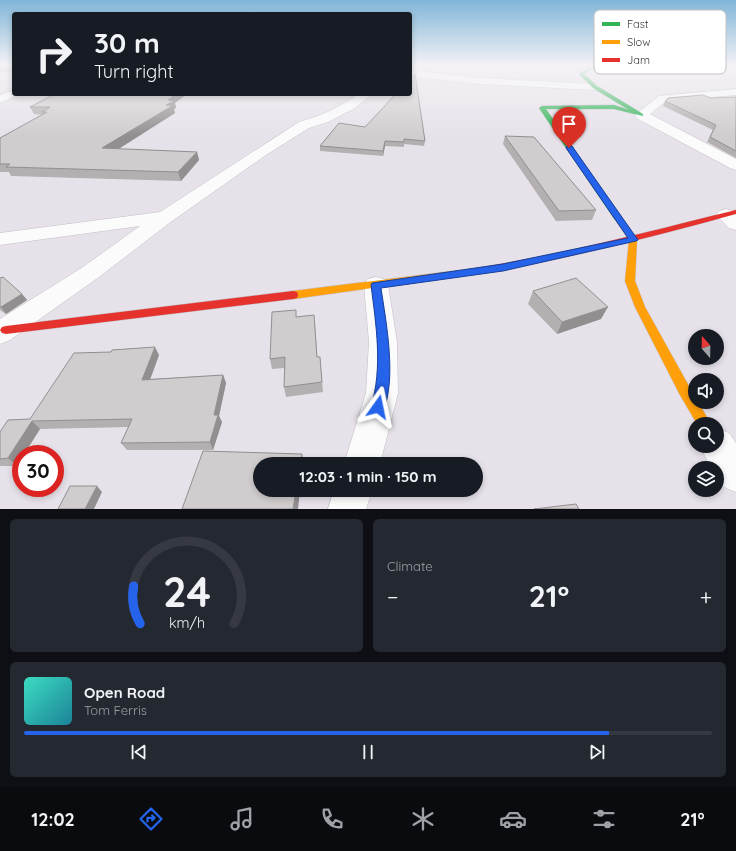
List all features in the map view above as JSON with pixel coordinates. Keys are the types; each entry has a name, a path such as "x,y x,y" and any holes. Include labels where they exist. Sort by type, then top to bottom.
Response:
{"street":[{"path":"598,89 641,115 736,165"},
{"path":"641,115 663,98 736,92"},
{"path":"0,99 12,94"},
{"path":"3,332 91,272 165,217 281,139 304,125 323,119 351,106 364,96"},
{"path":"641,115 614,107 542,108 633,240 630,281 640,307 660,346 700,417"},
{"path":"0,239 165,217"},
{"path":"3,332 503,268 733,217"},
{"path":"364,457 382,392 383,342 376,285"},
{"path":"722,453 736,474"},
{"path":"347,509 351,497"}],"building":[{"path":"412,89 417,89 425,141 404,139 404,142 385,141 383,151 320,146 339,123 365,127 394,96 412,96"},
{"path":"703,95 711,98 736,97 736,151 710,137 716,125 665,101 668,98"},
{"path":"51,96 173,96 168,100 174,101 166,105 172,106 102,148 197,152 178,172 6,167 10,164 0,164 0,138 47,112 42,112 50,107 30,107"},
{"path":"505,136 534,137 596,210 559,211"},
{"path":"3,277 22,294 0,307 0,278"},
{"path":"576,278 608,307 562,322 533,291"},
{"path":"296,310 296,317 314,315 317,357 320,357 322,382 284,387 285,357 270,359 272,312"},
{"path":"155,347 142,380 223,375 214,415 218,415 210,442 121,443 132,419 32,421 16,445 12,445 12,452 8,458 0,459 0,432 8,420 30,419 74,353 111,352 112,350"},
{"path":"203,451 302,454 301,457 253,457 253,497 295,497 293,509 182,509"},
{"path":"70,486 97,486 85,509 58,509"},
{"path":"576,504 579,509 534,509"}],"traffic: fast":[{"path":"598,89 641,115 614,107 542,108 618,218"}],"traffic: slow":[{"path":"618,218 633,240 630,281 640,307 684,391 700,417"},
{"path":"293,295 470,272"}],"traffic: jam":[{"path":"470,272 571,254 736,212"},
{"path":"6,330 293,295"}],"route":[{"path":"378,407 382,392 383,342 376,285 503,268 633,240 569,148"}]}
